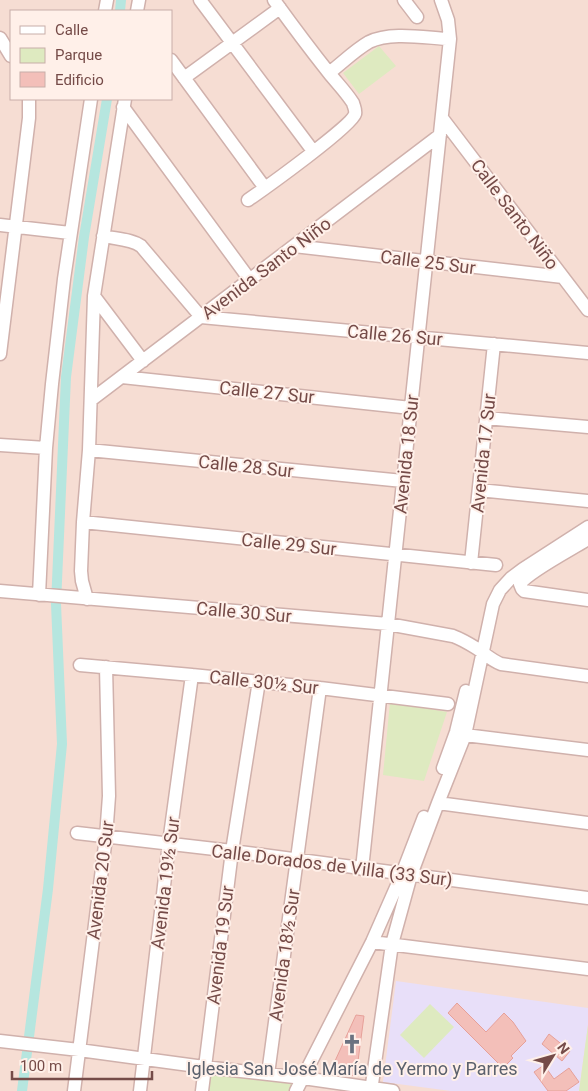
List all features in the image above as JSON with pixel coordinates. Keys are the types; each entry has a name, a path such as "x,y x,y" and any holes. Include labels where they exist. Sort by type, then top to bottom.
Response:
{"street":[{"path":"200,0 314,151"},
{"path":"404,0 417,17"},
{"name":"Avenida 18 Sur","path":"362,868 450,39 448,20 441,0"},
{"path":"184,78 232,43 277,4 355,108 352,120 248,200"},
{"path":"329,73 367,44 382,37 450,39"},
{"path":"0,38 7,56"},
{"path":"172,61 265,188"},
{"path":"0,354 29,118 29,100"},
{"path":"44,595 46,448 70,233 91,100"},
{"path":"88,599 81,571 89,450 94,296 124,103"},
{"path":"124,103 250,280"},
{"name":"Calle Santo Niño","path":"442,118 588,310"},
{"name":"Avenida Santo Niño","path":"91,400 440,135"},
{"path":"0,225 70,233"},
{"path":"103,236 136,243 141,246 201,317"},
{"name":"Calle 25 Sur","path":"294,246 563,277"},
{"path":"94,296 144,361"},
{"name":"Calle 26 Sur","path":"201,317 588,353"},
{"name":"Avenida 17 Sur","path":"472,563 494,344"},
{"name":"Calle 27 Sur","path":"122,377 411,408"},
{"path":"486,418 588,428"},
{"path":"0,445 46,448"},
{"name":"Calle 28 Sur","path":"89,450 403,481"},
{"path":"479,490 588,501"},
{"name":"Calle 29 Sur","path":"83,522 496,565"},
{"path":"371,1090 392,944 406,874 456,732 493,604 500,590 511,578 588,527"},
{"path":"588,539 538,570 520,584 524,591 588,600"},
{"name":"Calle 30 Sur","path":"0,591 388,624 453,636 501,664 588,676"},
{"path":"296,1091 406,874 438,803 465,735 479,650"},
{"name":"Calle 30½ Sur","path":"80,665 259,681 448,704"},
{"name":"Avenida 20 Sur","path":"74,1091 106,837 109,796 106,667"},
{"name":"Avenida 19½ Sur","path":"140,1091 169,843 192,675"},
{"name":"Avenida 19 Sur","path":"202,1091 232,852 259,681"},
{"name":"Avenida 18½ Sur","path":"268,1074 320,688"},
{"path":"465,735 588,750"},
{"path":"438,803 588,823"},
{"name":"Calle Dorados de Villa (33 Sur)","path":"77,833 169,843 588,898"},
{"path":"372,942 588,968"},
{"path":"0,1041 303,1078 315,1086 392,1091"}],"shaded area":[{"path":"0,0 588,0 588,1091 0,1091"},
{"path":"396,981 588,1008 588,1025 579,1091 451,1091 383,1082"}],"green space":[{"path":"379,46 396,66 359,94 343,73"},
{"path":"390,702 447,712 424,781 383,775"},
{"path":"430,1004 454,1027 424,1058 400,1035"},
{"path":"588,1025 588,1091 579,1091"},
{"path":"211,1074 297,1084 294,1091 209,1091"}],"building":[{"path":"457,1003 486,1032 504,1013 513,1022 526,1041 511,1056 513,1058 503,1068 448,1013"},
{"name":"Iglesia San José María de Yermo y Parres","path":"356,1015 364,1016 356,1076 330,1072"},
{"path":"549,1034 570,1051 562,1061 542,1044"},
{"path":"544,1065 554,1079 569,1068 579,1082 566,1091 548,1091 534,1072"}],"waterway":[{"path":"120,10 121,0"},
{"path":"22,1091 48,889 62,744 56,604 66,377 84,237 107,100"}],"place":[{"name":"Iglesia San José María de Yermo y Parres","path":"352,1044"}]}
